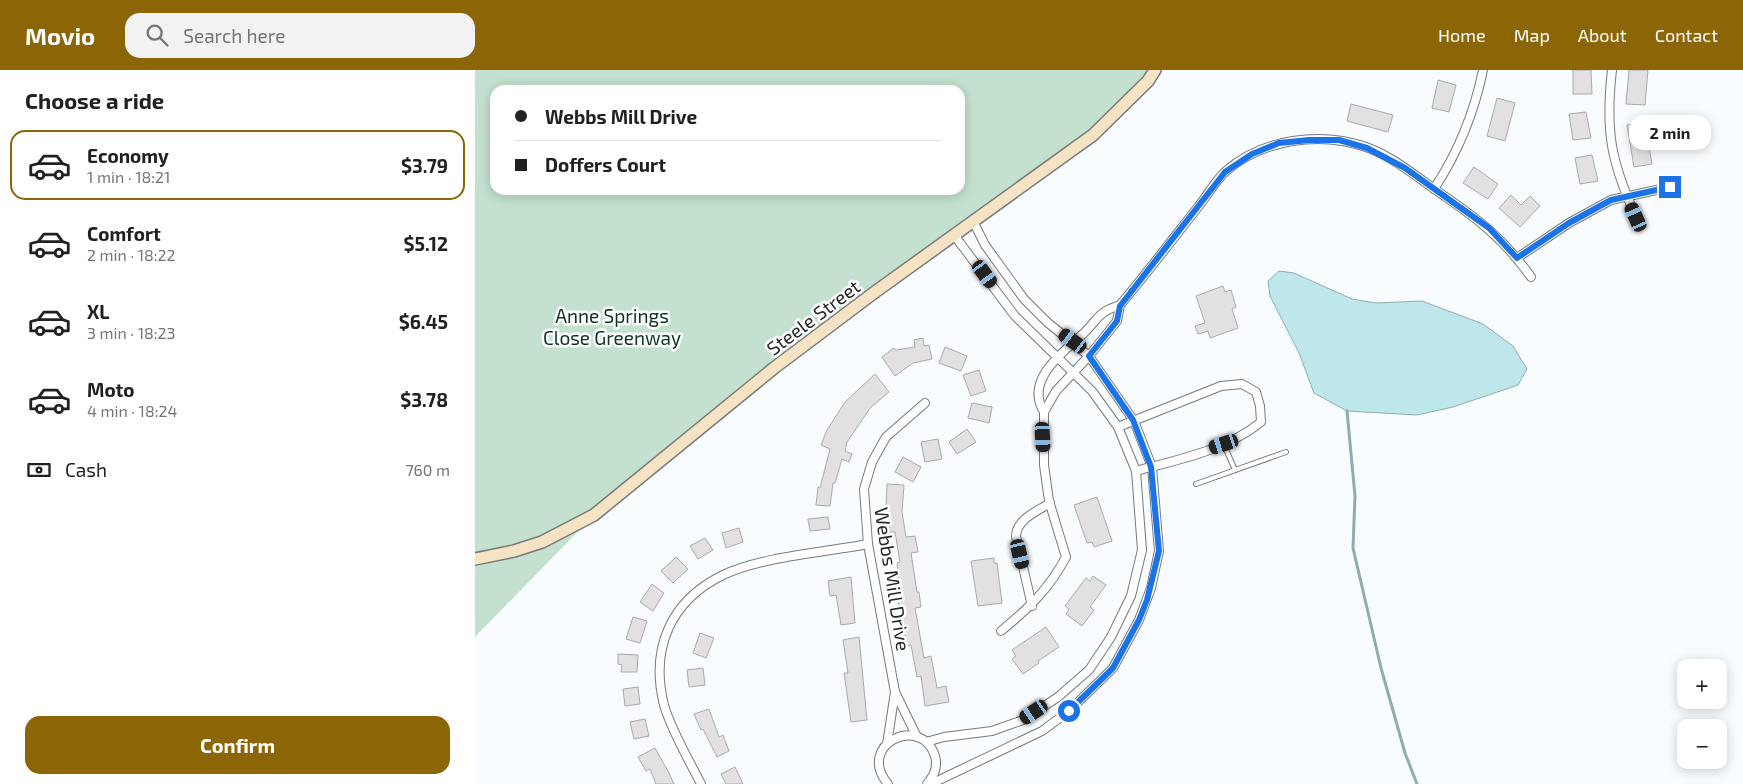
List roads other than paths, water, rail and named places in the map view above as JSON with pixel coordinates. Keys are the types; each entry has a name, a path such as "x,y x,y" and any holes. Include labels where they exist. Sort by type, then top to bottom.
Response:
{"street":[{"name":"Steele Street","path":"475,559 514,551 543,542 594,515 774,368 954,234 1093,135 1148,81 1155,70"},
{"path":"1434,188 1460,146 1470,121 1483,70"},
{"path":"1612,70 1609,130 1613,158 1636,217"},
{"path":"1001,631 1032,606 1056,575 1066,557 1050,503 1044,465 1044,412 1056,391 1089,356 1117,321 1120,306 1225,172 1252,154 1279,143 1339,140 1367,148 1405,168 1489,228 1517,258 1531,277"},
{"path":"1517,258 1569,223 1611,200 1626,195 1670,187"},
{"path":"887,744 903,736 917,737 926,742 936,759 935,769 928,782 935,782 1042,731 1069,711 1113,668 1139,620 1147,600 1159,551 1151,467 1133,420 1089,356 1073,341 1047,322 1024,298 985,245 973,221"},
{"path":"926,742 944,737 992,731 1023,720 1058,697 1089,670 1111,637 1131,596 1142,550 1136,471 1118,427 1092,391 1015,316 954,234"},
{"path":"1044,412 1038,403 1041,378 1058,357 1104,310 1120,306"},
{"path":"1118,427 1221,386 1242,384 1256,392 1260,406 1261,422 1251,430 1224,444 1136,471"},
{"name":"Webbs Mill Drive","path":"917,737 895,692 868,544 864,489 872,462 886,437 925,403"},
{"path":"1032,606 1016,529 1022,520 1050,503"},
{"path":"701,784 665,706 659,670 664,635 683,603 723,575 755,565 868,544"},
{"path":"1131,596 1147,600"},
{"name":"Webbs Mill Drive","path":"888,784 879,769 879,760 887,744 895,692"}],"lane":[{"path":"1224,444 1235,470"},
{"path":"1196,484 1286,452"}],"water":[{"path":"1279,271 1294,273 1352,299 1376,303 1422,301 1483,324 1513,346 1527,369 1518,385 1453,407 1417,415 1347,411 1314,393 1299,353 1270,296 1268,281"}],"waterway":[{"path":"1347,411 1355,496 1353,548 1381,668 1405,753 1417,784"}],"park label":[{"name":"Anne Springs Close Greenway","path":"612,326"}]}
